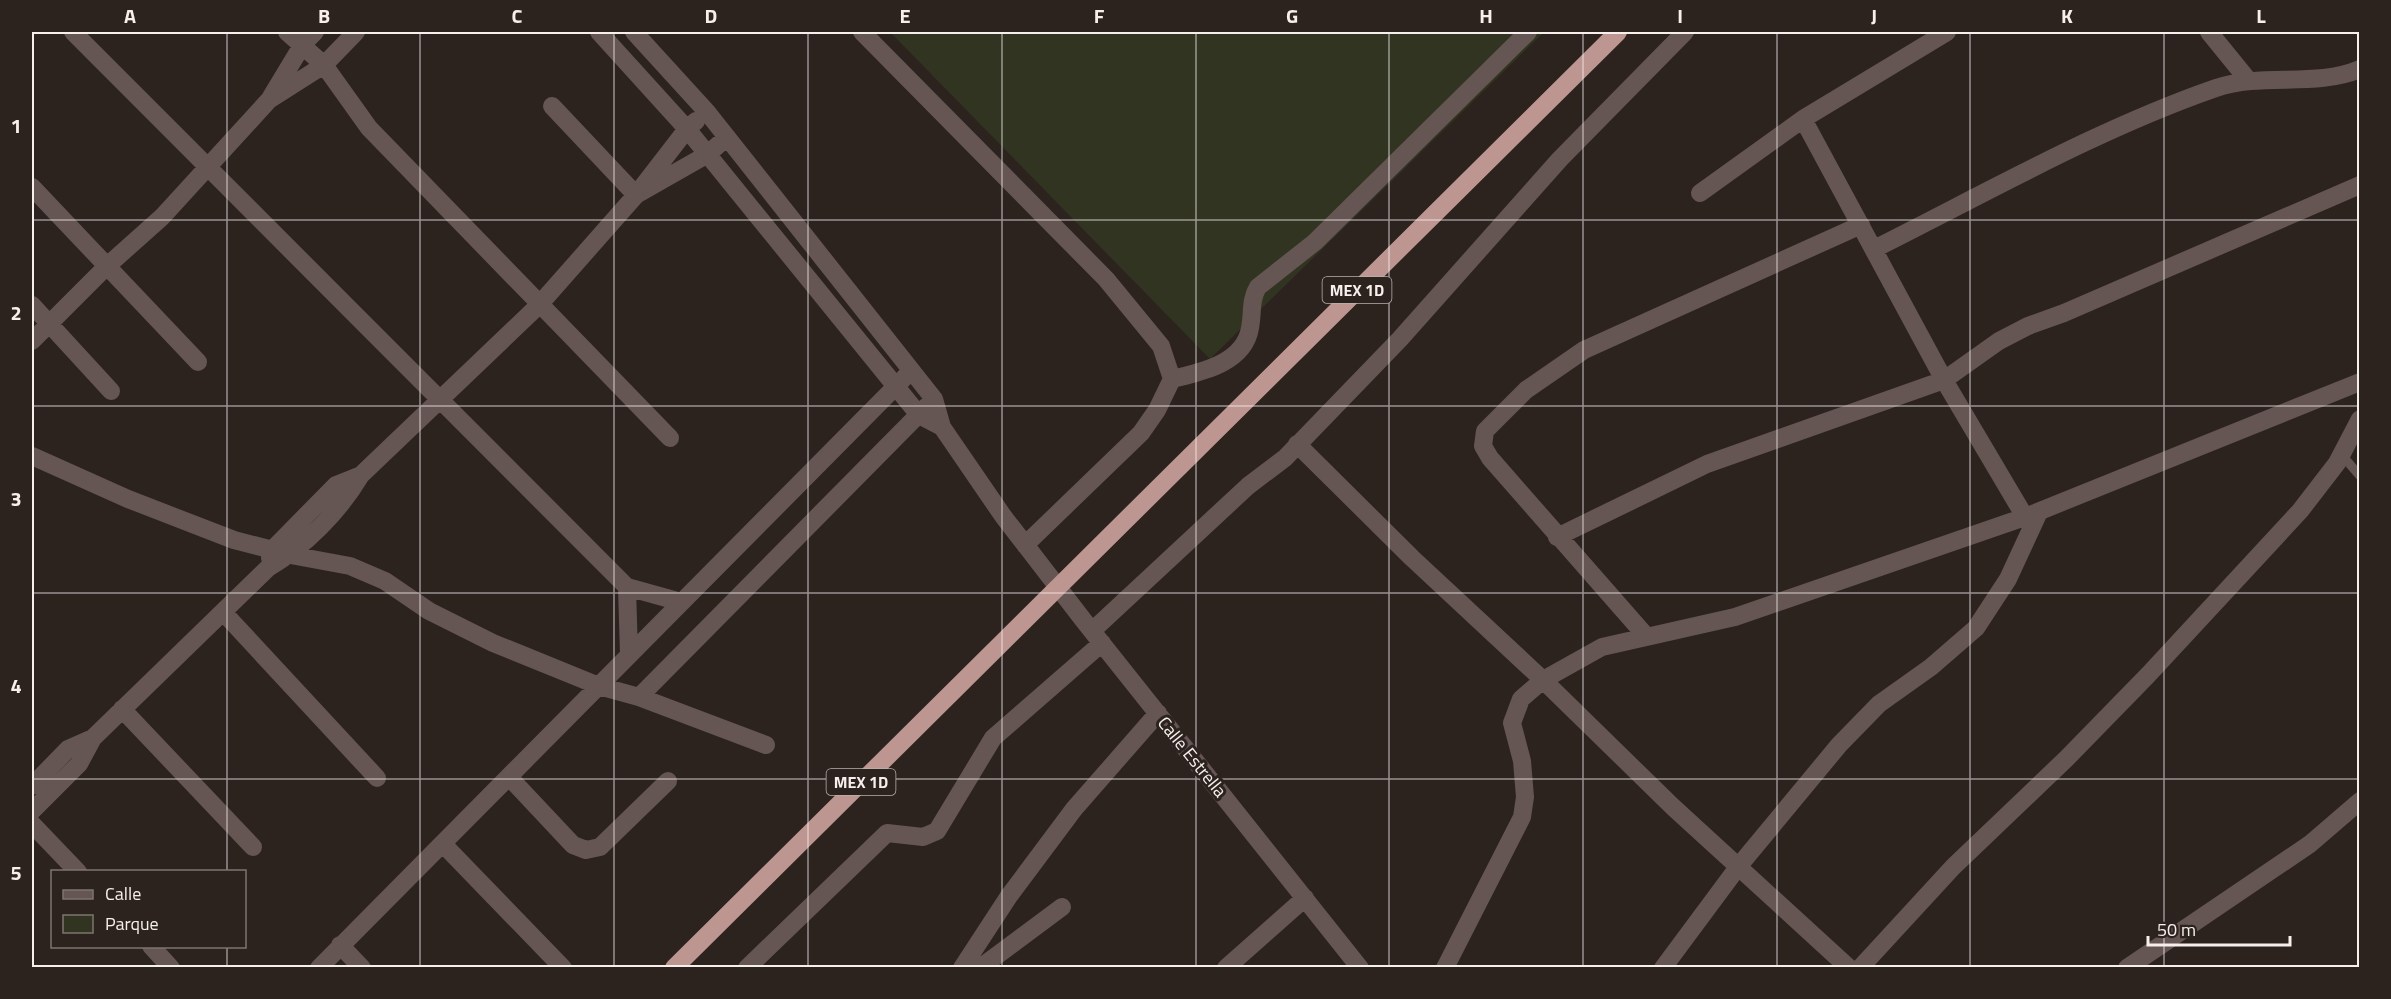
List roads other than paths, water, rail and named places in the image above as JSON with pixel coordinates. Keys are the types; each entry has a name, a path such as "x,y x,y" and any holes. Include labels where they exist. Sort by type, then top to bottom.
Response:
{"highway":[{"name":"MEX 1D","path":"674,968 1618,32"}],"street":[{"path":"73,32 627,587 681,602"},
{"path":"287,32 309,38 324,65 369,128 670,438"},
{"path":"269,100 324,65 356,32"},
{"path":"634,32 707,112 934,399 942,427"},
{"path":"862,32 1106,279 1161,346 1172,379 1157,410 1141,433 1025,545"},
{"path":"1172,379 1215,368 1239,350 1250,329 1253,294 1258,287 1315,242 1528,32"},
{"path":"747,968 887,833 922,837 937,831 993,738 1248,486 1285,458 1400,339 1560,159 1685,32"},
{"path":"1700,193 1803,119 1947,32"},
{"path":"2209,32 2248,80"},
{"path":"607,34 708,154 919,415 942,427"},
{"path":"32,341 106,267 162,217 208,167 269,100 309,38"},
{"path":"1874,249 2114,131 2217,88 2248,80 2342,76 2360,69"},
{"path":"552,106 636,195"},
{"path":"32,811 79,764 93,738 122,709 268,568 291,554 347,498 361,475 539,305 636,195 687,129 707,112"},
{"path":"1803,119 1944,380 2032,514"},
{"path":"636,195 708,154 727,137"},
{"path":"1557,537 1707,464 1944,380 1999,341 2028,326 2064,314 2360,185"},
{"path":"32,187 198,362"},
{"path":"1646,636 1490,458 1483,446 1485,431 1526,390 1584,350 1861,225"},
{"path":"32,305 111,391"},
{"path":"319,968 911,371"},
{"path":"1445,968 1522,817 1525,797 1522,761 1512,723 1521,699 1543,680 1602,647 1735,617 2032,514 2360,382"},
{"path":"639,697 934,399"},
{"path":"1860,968 1953,867 2066,759 2156,666 2300,511 2341,454 2360,419"},
{"name":"Calle Estrella","path":"942,427 963,461 1025,545 1360,968"},
{"path":"1297,444 1412,558 1738,867 1849,968"},
{"path":"32,456 200,528 272,550 350,566 370,574 429,611 493,643 598,686 639,697 766,745"},
{"path":"268,568 272,550 336,485 361,475"},
{"path":"1663,968 1738,867 1839,745 1879,704 1931,667 1976,628 2008,579 2032,514"},
{"path":"627,587 629,655"},
{"path":"223,612 377,778"},
{"path":"122,709 253,847"},
{"path":"962,968 1009,896 1074,809 1158,713"},
{"path":"32,786 68,749 93,738"},
{"path":"509,777 573,845 586,850 600,847 668,781"},
{"path":"2127,968 2310,844 2360,801"},
{"path":"32,824 76,870"},
{"path":"443,844 563,968"},
{"path":"1226,968 1305,898"},
{"path":"980,968 1062,907"},
{"path":"340,945 362,968"},
{"path":"153,948 171,968"}],"lane":[{"path":"2341,454 2360,476"}]}
